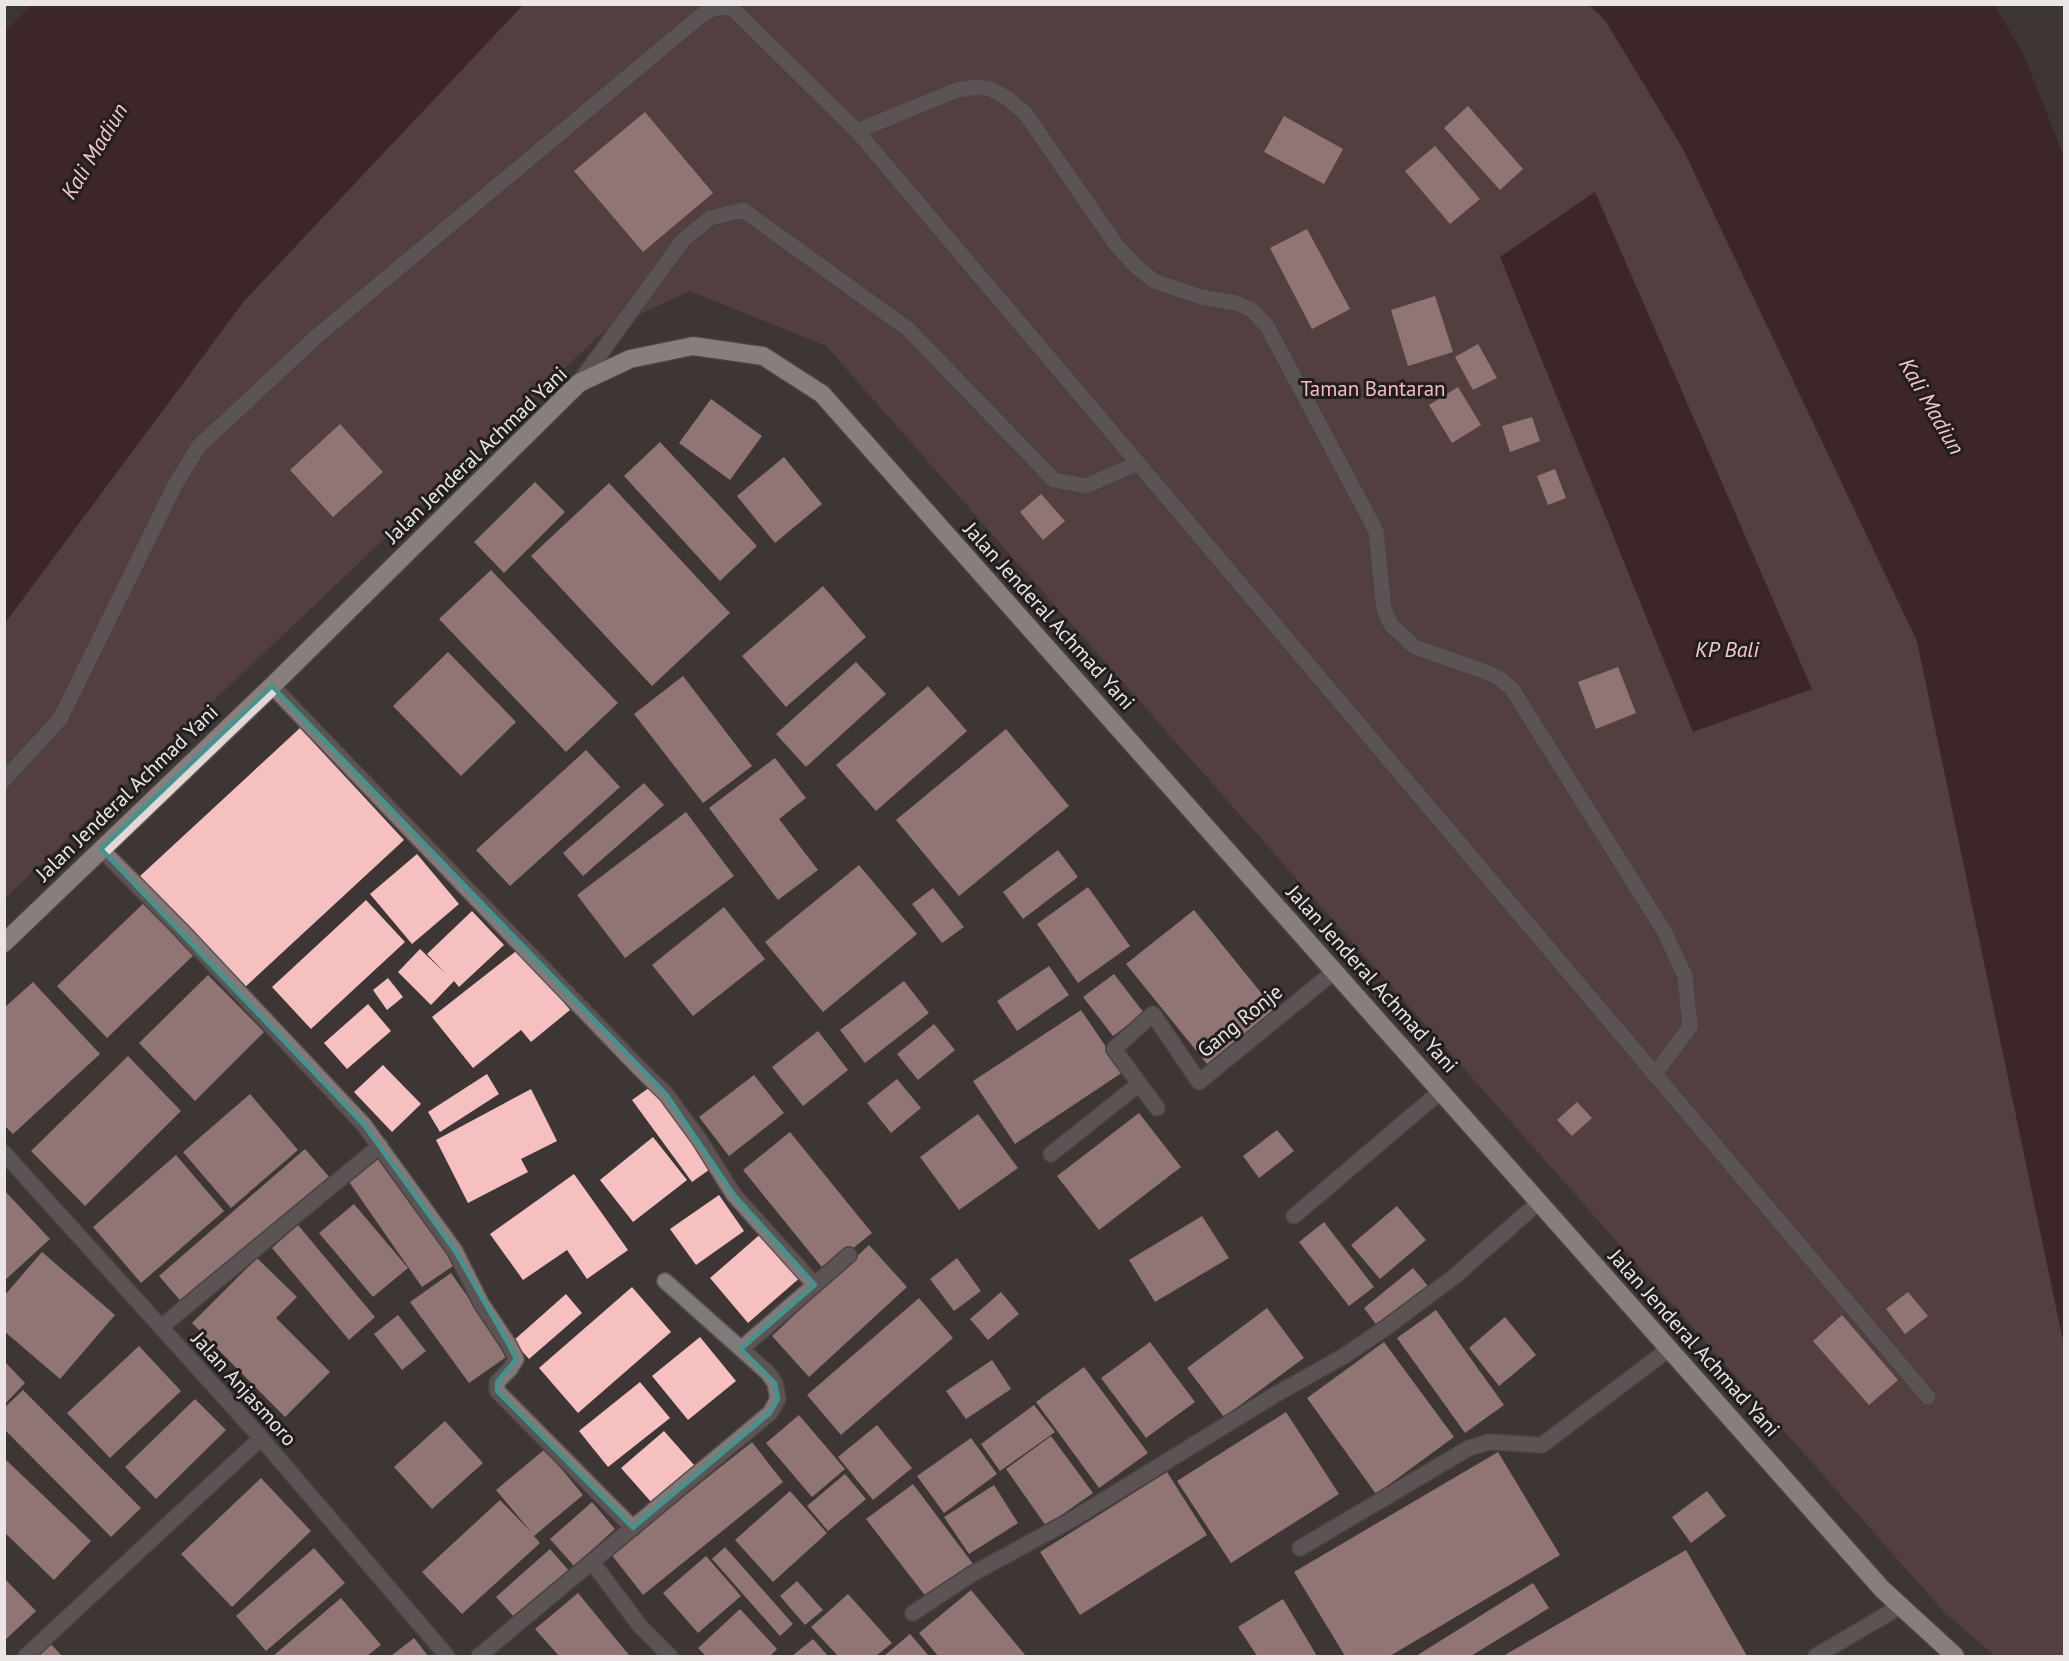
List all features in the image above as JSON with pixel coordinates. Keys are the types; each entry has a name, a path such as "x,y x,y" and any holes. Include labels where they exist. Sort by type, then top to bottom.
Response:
{"highway":[{"name":"Jalan Jenderal Achmad Yani","path":"4,943 272,686 579,383 630,358 693,346 763,356 822,394 1882,1589 1955,1656"}],"street":[{"path":"4,780 60,719 175,485 199,446 316,337 698,18 712,8 721,6 732,8 857,131 1928,1397"},
{"path":"857,131 957,90 977,87 991,89 1007,98 1025,113 1117,246 1137,267 1154,281 1201,297 1236,303 1252,310 1267,326 1376,531 1384,609 1391,625 1415,647 1483,671 1499,678 1512,689 1664,931 1685,976 1690,1027 1654,1075"},
{"path":"579,383 683,240 710,218 742,210 908,329 1054,480 1086,486 1138,463"},
{"path":"272,686 666,1094 734,1195 814,1286"},
{"path":"101,849 181,930 364,1125 455,1251 481,1303 509,1345 516,1359 510,1369 496,1382 497,1391 633,1528"},
{"name":"Gang Ronje","path":"1157,1108 1114,1049 1153,1014 1199,1082 1335,971"},
{"path":"1051,1154 1139,1084"},
{"path":"1294,1216 1441,1091"},
{"path":"161,1327 380,1146"},
{"name":"Jalan Anjasmoro","path":"4,1153 261,1438 447,1656"},
{"path":"913,1613 972,1574 1073,1519 1353,1350 1455,1276 1539,1202"},
{"path":"741,1349 849,1255"},
{"path":"479,1656 770,1413 778,1399 775,1383 768,1373 664,1281"},
{"path":"1300,1548 1469,1448 1489,1442 1542,1445 1669,1349"},
{"path":"26,1656 261,1438"},
{"path":"592,1562 640,1626 669,1656"},
{"path":"1816,1656 1901,1606"}],"highlighted area":[{"path":"272,686 666,1094 734,1195 815,1285 741,1349 775,1383 778,1399 770,1413 633,1528 497,1391 497,1382 516,1359 509,1345 455,1251 364,1125 101,849"}],"green space":[{"name":"Taman Bantaran","path":"523,5 1589,5 1605,20 1683,149 1917,641 2064,1340 2064,1656 1995,1656 1944,1612 826,346 690,291 604,331 5,898 5,623 244,301"}],"water":[{"name":"Kali Madiun","path":"33,4 523,5 244,301 5,623 4,33"},
{"name":"Kali Madiun","path":"1589,5 1994,5 2023,53 2064,157 2064,1340 1917,641 1683,149 1605,20"},
{"name":"KP Bali","path":"1595,192 1812,689 1693,732 1500,257"}],"building":[{"path":"1468,106 1523,169 1500,190 1444,128"},
{"path":"645,112 713,193 643,252 574,171"},
{"path":"1284,116 1343,149 1324,184 1264,152"},
{"path":"1435,146 1480,199 1450,224 1405,171"},
{"path":"1307,229 1350,309 1312,329 1270,248"},
{"path":"1435,296 1453,352 1408,366 1391,310"},
{"path":"1478,344 1497,378 1473,390 1455,357"},
{"path":"1458,387 1481,425 1452,443 1429,405"},
{"path":"711,399 762,436 730,480 679,443"},
{"path":"1532,417 1540,441 1510,452 1502,426"},
{"path":"340,424 383,472 333,517 290,470"},
{"path":"660,442 757,546 720,581 624,476"},
{"path":"784,457 822,504 775,543 737,496"},
{"path":"1555,469 1566,498 1548,505 1537,476"},
{"path":"535,482 565,512 504,573 474,542"},
{"path":"609,483 730,613 652,686 531,556"},
{"path":"1041,494 1065,521 1043,540 1020,512"},
{"path":"491,570 618,703 566,752 439,619"},
{"path":"823,586 866,637 786,707 742,656"},
{"path":"448,652 516,722 461,776 393,706"},
{"path":"856,662 886,694 806,767 776,734"},
{"path":"1618,667 1636,713 1596,729 1578,682"},
{"path":"683,676 752,766 703,803 634,714"},
{"path":"928,686 967,731 876,811 836,765"},
{"path":"300,728 404,840 243,989 139,877"},
{"path":"1006,729 1069,806 959,896 896,820"},
{"path":"586,750 620,787 510,886 476,850"},
{"path":"775,758 806,798 779,819 818,870 778,900 709,808"},
{"path":"644,783 664,805 583,876 563,853"},
{"path":"686,812 734,876 625,958 577,895"},
{"path":"1058,850 1078,877 1023,919 1003,892"},
{"path":"417,854 459,904 412,944 370,894"},
{"path":"859,865 917,934 823,1012 765,942"},
{"path":"1088,887 1130,946 1078,983 1037,924"},
{"path":"933,888 964,927 942,943 912,904"},
{"path":"147,900 197,952 107,1038 57,986"},
{"path":"366,900 405,942 311,1029 272,987"},
{"path":"724,907 765,959 693,1016 652,965"},
{"path":"1194,910 1275,1010 1207,1064 1126,964"},
{"path":"472,911 504,945 459,987 454,981 431,1005 398,972 420,949 445,973 427,954"},
{"path":"520,948 570,1010 531,1042 521,1030 473,1068 432,1017"},
{"path":"1049,966 1069,995 1017,1031 997,1001"},
{"path":"1114,974 1144,1013 1113,1036 1083,997"},
{"path":"208,975 264,1032 195,1101 139,1043"},
{"path":"388,978 403,997 387,1010 373,990"},
{"path":"904,981 929,1013 865,1063 840,1030"},
{"path":"33,982 100,1054 13,1134 4,1125 4,1008"},
{"path":"368,1004 391,1031 347,1069 324,1043"},
{"path":"1081,1010 1123,1072 1015,1144 973,1081"},
{"path":"934,1024 955,1050 918,1080 897,1054"},
{"path":"818,1031 848,1070 803,1106 772,1067"},
{"path":"128,1056 181,1111 85,1206 31,1151"},
{"path":"383,1065 421,1104 392,1132 354,1092"},
{"path":"487,1074 499,1094 440,1132 428,1112"},
{"path":"754,1075 784,1113 729,1156 699,1117"},
{"path":"897,1079 921,1108 891,1133 867,1103"},
{"path":"653,1085 713,1167 692,1182 632,1100"},
{"path":"531,1089 557,1141 521,1159 528,1172 468,1203 436,1140"},
{"path":"250,1094 298,1150 231,1208 183,1152"},
{"path":"1577,1102 1592,1118 1572,1136 1557,1120"},
{"path":"1139,1113 1181,1167 1099,1230 1057,1176"},
{"path":"978,1114 1018,1168 959,1210 920,1157"},
{"path":"1277,1130 1294,1151 1259,1178 1243,1156"},
{"path":"790,1132 872,1233 825,1271 743,1170"},
{"path":"653,1137 687,1180 633,1222 600,1180"},
{"path":"305,1149 331,1179 185,1306 159,1276"},
{"path":"176,1155 224,1211 141,1283 93,1227"},
{"path":"381,1156 456,1264 422,1287 347,1179"},
{"path":"574,1174 628,1250 587,1279 567,1250 523,1280 490,1234"},
{"path":"4,1190 50,1239 4,1281"},
{"path":"719,1195 744,1231 696,1265 670,1229"},
{"path":"354,1204 408,1268 373,1297 319,1233"},
{"path":"1397,1206 1426,1240 1380,1279 1351,1245"},
{"path":"1202,1216 1229,1258 1155,1302 1129,1260"},
{"path":"1324,1222 1374,1287 1349,1306 1299,1242"},
{"path":"298,1225 375,1317 349,1340 272,1248"},
{"path":"764,1231 802,1276 748,1323 710,1278"},
{"path":"869,1245 907,1287 809,1377 772,1336"},
{"path":"42,1252 115,1315 60,1379 4,1331 4,1296"},
{"path":"257,1258 297,1297 276,1318 330,1372 285,1417 192,1323"},
{"path":"957,1258 981,1291 954,1311 930,1279"},
{"path":"1413,1268 1428,1286 1378,1327 1364,1308"},
{"path":"451,1273 509,1355 469,1383 410,1302"},
{"path":"632,1287 671,1332 578,1413 539,1368"},
{"path":"1001,1292 1019,1314 988,1340 970,1319"},
{"path":"1908,1292 1928,1316 1905,1334 1886,1309"},
{"path":"566,1294 582,1313 529,1359 513,1341"},
{"path":"919,1298 953,1338 841,1435 807,1395"},
{"path":"1267,1308 1304,1358 1224,1417 1187,1368"},
{"path":"1436,1310 1504,1405 1465,1433 1397,1338"},
{"path":"398,1315 426,1351 402,1370 374,1334"},
{"path":"1842,1315 1898,1380 1869,1405 1813,1341"},
{"path":"1505,1317 1536,1355 1499,1386 1469,1348"},
{"path":"700,1337 736,1381 688,1420 652,1376"},
{"path":"1150,1342 1195,1402 1146,1438 1101,1378"},
{"path":"1384,1342 1454,1437 1376,1494 1307,1398"},
{"path":"139,1346 181,1391 110,1458 67,1413"},
{"path":"992,1360 1011,1389 966,1419 946,1391"},
{"path":"5,1362 25,1383 5,1404"},
{"path":"1084,1367 1148,1453 1099,1488 1036,1402"},
{"path":"640,1382 670,1418 608,1467 579,1431"},
{"path":"23,1390 141,1508 111,1537 4,1429 4,1408"},
{"path":"195,1399 226,1430 156,1499 125,1467"},
{"path":"1034,1405 1055,1432 1000,1471 981,1444"},
{"path":"1286,1412 1339,1494 1231,1563 1177,1481"},
{"path":"799,1415 845,1469 812,1497 766,1443"},
{"path":"445,1421 483,1463 432,1509 394,1467"},
{"path":"877,1425 912,1468 873,1500 838,1457"},
{"path":"664,1431 695,1466 652,1503 621,1468"},
{"path":"1051,1436 1093,1493 1046,1526 1006,1469"},
{"path":"971,1438 997,1474 944,1513 917,1476"},
{"path":"752,1442 783,1482 643,1595 611,1554"},
{"path":"545,1449 583,1495 534,1536 540,1543 462,1614 422,1572 500,1500 532,1533 496,1490"},
{"path":"1498,1452 1560,1555 1390,1656 1345,1656 1294,1572"},
{"path":"4,1458 91,1541 54,1580 4,1532"},
{"path":"1167,1472 1207,1535 1080,1615 1040,1552"},
{"path":"845,1474 866,1499 828,1531 807,1506"},
{"path":"261,1478 311,1531 232,1607 181,1554"},
{"path":"913,1484 973,1564 927,1598 866,1519"},
{"path":"994,1485 1018,1523 969,1554 944,1517"},
{"path":"790,1491 827,1533 773,1582 735,1540"},
{"path":"1707,1491 1726,1516 1691,1543 1672,1517"},
{"path":"592,1502 615,1529 574,1566 550,1539"},
{"path":"725,1547 793,1624 780,1636 712,1559"},
{"path":"314,1548 345,1583 266,1651 236,1616"},
{"path":"550,1549 570,1572 516,1619 496,1597"},
{"path":"1686,1550 1747,1656 1503,1656"},
{"path":"706,1556 741,1596 698,1633 663,1593"},
{"path":"4,1578 36,1611 4,1641"},
{"path":"797,1581 823,1610 805,1625 780,1596"},
{"path":"1533,1583 1549,1608 1471,1656 1416,1656"},
{"path":"971,1590 1026,1656 938,1656 919,1633"},
{"path":"578,1593 630,1656 559,1656 535,1629"},
{"path":"848,1594 892,1643 876,1656 838,1656 811,1627"},
{"path":"341,1598 381,1645 367,1656 273,1656"},
{"path":"1283,1599 1317,1656 1257,1656 1238,1627"},
{"path":"740,1609 777,1649 770,1656 706,1656 698,1648"},
{"path":"910,1634 929,1656 884,1656"},
{"path":"414,1638 428,1656 391,1656"},
{"path":"813,1639 828,1656 792,1656"},
{"path":"50,1643 62,1656 36,1656"}]}
